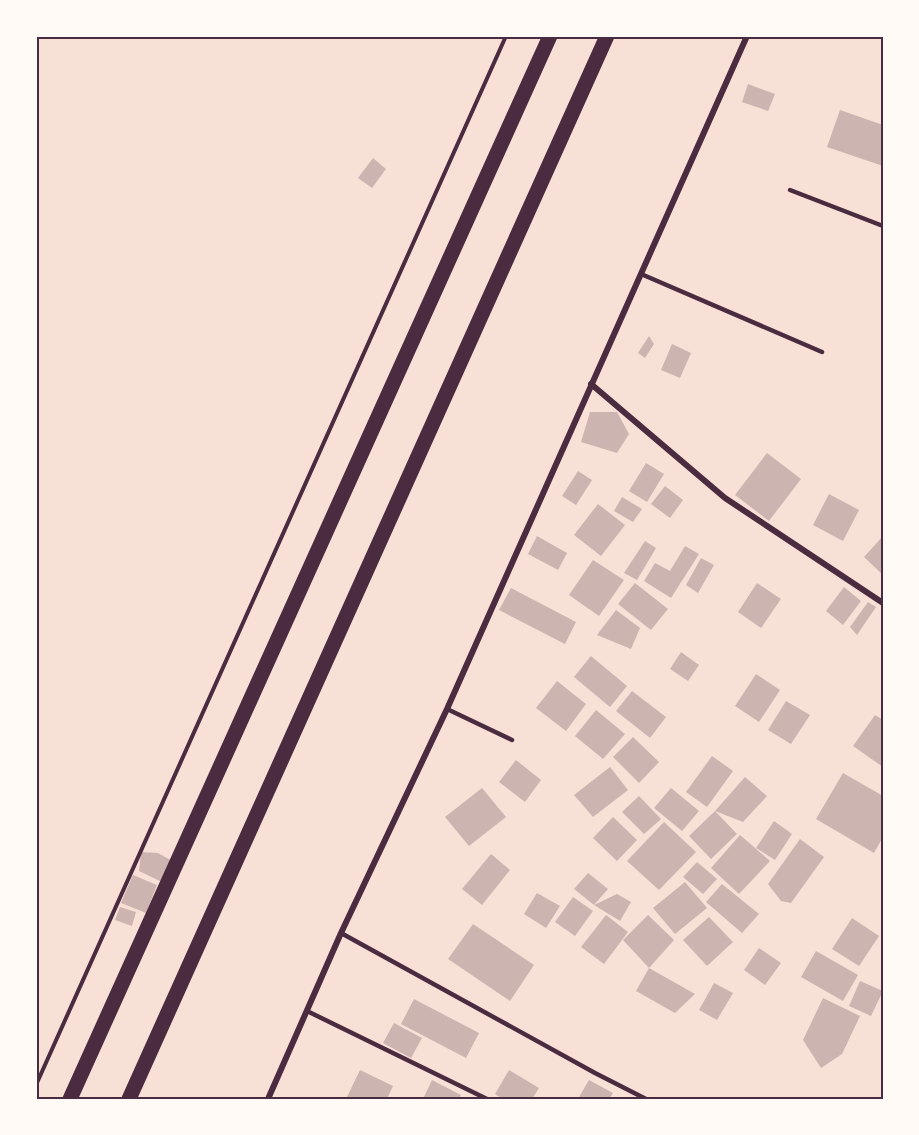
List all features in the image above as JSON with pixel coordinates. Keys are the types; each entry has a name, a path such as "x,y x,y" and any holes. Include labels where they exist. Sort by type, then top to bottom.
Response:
{"main road":[{"path":"70,1099 550,36"},
{"path":"129,1099 607,36"}],"street":[{"path":"268,1099 341,933 447,709 747,36"},
{"path":"591,384 725,498 883,603"}],"lane":[{"path":"790,190 883,226"},
{"path":"641,274 822,352"},
{"path":"447,709 512,740"},
{"path":"341,933 585,1068 646,1099"},
{"path":"307,1011 487,1099"}],"path":[{"path":"36,1085 506,36"}],"building":[{"path":"748,84 775,94 768,111 742,102"},
{"path":"840,110 883,125 883,166 827,147"},
{"path":"373,158 386,169 372,188 358,178"},
{"path":"649,336 654,344 645,358 638,353"},
{"path":"672,344 691,353 680,378 661,370"},
{"path":"590,412 617,412 629,434 617,453 581,442"},
{"path":"767,453 801,479 769,521 735,495"},
{"path":"646,463 664,474 647,502 629,491"},
{"path":"578,471 592,480 576,505 562,496"},
{"path":"665,486 683,500 670,518 651,504"},
{"path":"829,494 859,510 843,541 813,525"},
{"path":"622,497 642,509 633,522 614,511"},
{"path":"598,504 625,525 601,556 574,535"},
{"path":"537,536 567,553 558,570 528,554"},
{"path":"883,536 883,575 864,557"},
{"path":"645,541 656,548 637,580 624,573"},
{"path":"685,546 699,554 671,598 644,581 655,563 670,571"},
{"path":"701,558 714,565 698,593 686,585"},
{"path":"593,560 624,580 599,616 569,595"},
{"path":"635,583 668,609 651,630 618,604"},
{"path":"757,583 781,599 761,628 738,612"},
{"path":"844,587 861,601 843,625 826,611"},
{"path":"511,588 576,622 565,644 499,610"},
{"path":"868,602 876,607 857,635 850,627"},
{"path":"616,610 640,628 631,649 597,635"},
{"path":"681,652 699,665 688,681 670,669"},
{"path":"591,656 627,686 610,707 574,677"},
{"path":"756,674 780,690 759,722 735,706"},
{"path":"557,681 586,704 566,731 536,708"},
{"path":"632,691 666,717 650,738 616,711"},
{"path":"786,701 810,715 791,744 768,730"},
{"path":"596,710 625,734 603,759 575,736"},
{"path":"875,715 883,720 883,767 853,746"},
{"path":"633,737 659,762 639,783 613,757"},
{"path":"712,756 733,771 707,807 686,792"},
{"path":"516,760 541,780 525,802 499,782"},
{"path":"610,767 628,790 593,817 574,795"},
{"path":"843,773 883,796 883,837 874,853 816,819"},
{"path":"745,777 767,796 743,822 715,811"},
{"path":"482,788 506,817 469,846 445,817"},
{"path":"671,788 699,811 682,831 654,808"},
{"path":"639,796 661,819 644,834 622,812"},
{"path":"715,811 737,834 711,859 689,836"},
{"path":"613,817 637,840 617,861 593,838"},
{"path":"774,821 792,834 775,860 756,848"},
{"path":"664,822 696,852 659,890 627,861"},
{"path":"740,835 770,861 739,894 711,868"},
{"path":"800,839 824,857 791,903 781,901 768,884"},
{"path":"141,852 158,853 174,862 164,883 139,871"},
{"path":"491,854 510,870 482,905 462,889"},
{"path":"697,862 717,879 703,894 683,877"},
{"path":"588,873 608,889 594,905 574,889"},
{"path":"133,875 157,885 146,913 121,903"},
{"path":"685,882 707,908 675,934 653,908"},
{"path":"722,884 759,914 742,933 706,902"},
{"path":"537,893 560,906 546,928 524,914"},
{"path":"617,894 631,902 620,921 594,905"},
{"path":"573,897 593,911 575,936 555,922"},
{"path":"120,907 136,912 132,926 115,920"},
{"path":"606,915 628,932 604,964 581,947"},
{"path":"648,915 674,940 649,968 623,940"},
{"path":"709,917 733,942 707,966 683,940"},
{"path":"852,918 879,936 859,966 832,949"},
{"path":"473,924 534,965 510,1001 448,959"},
{"path":"759,948 781,963 765,985 744,970"},
{"path":"816,951 858,975 843,1001 801,977"},
{"path":"649,968 695,994 675,1013 636,991"},
{"path":"860,981 883,991 871,1016 849,1006"},
{"path":"714,983 733,993 717,1020 699,1010"},
{"path":"823,998 860,1016 842,1054 821,1068 803,1040"},
{"path":"414,999 479,1033 466,1058 401,1024"},
{"path":"394,1023 422,1038 411,1058 383,1043"},
{"path":"360,1070 393,1086 387,1099 346,1099"},
{"path":"509,1070 539,1088 532,1099 503,1099 495,1094"},
{"path":"432,1080 461,1095 459,1099 423,1099"},
{"path":"589,1080 613,1093 609,1099 578,1099"}]}
